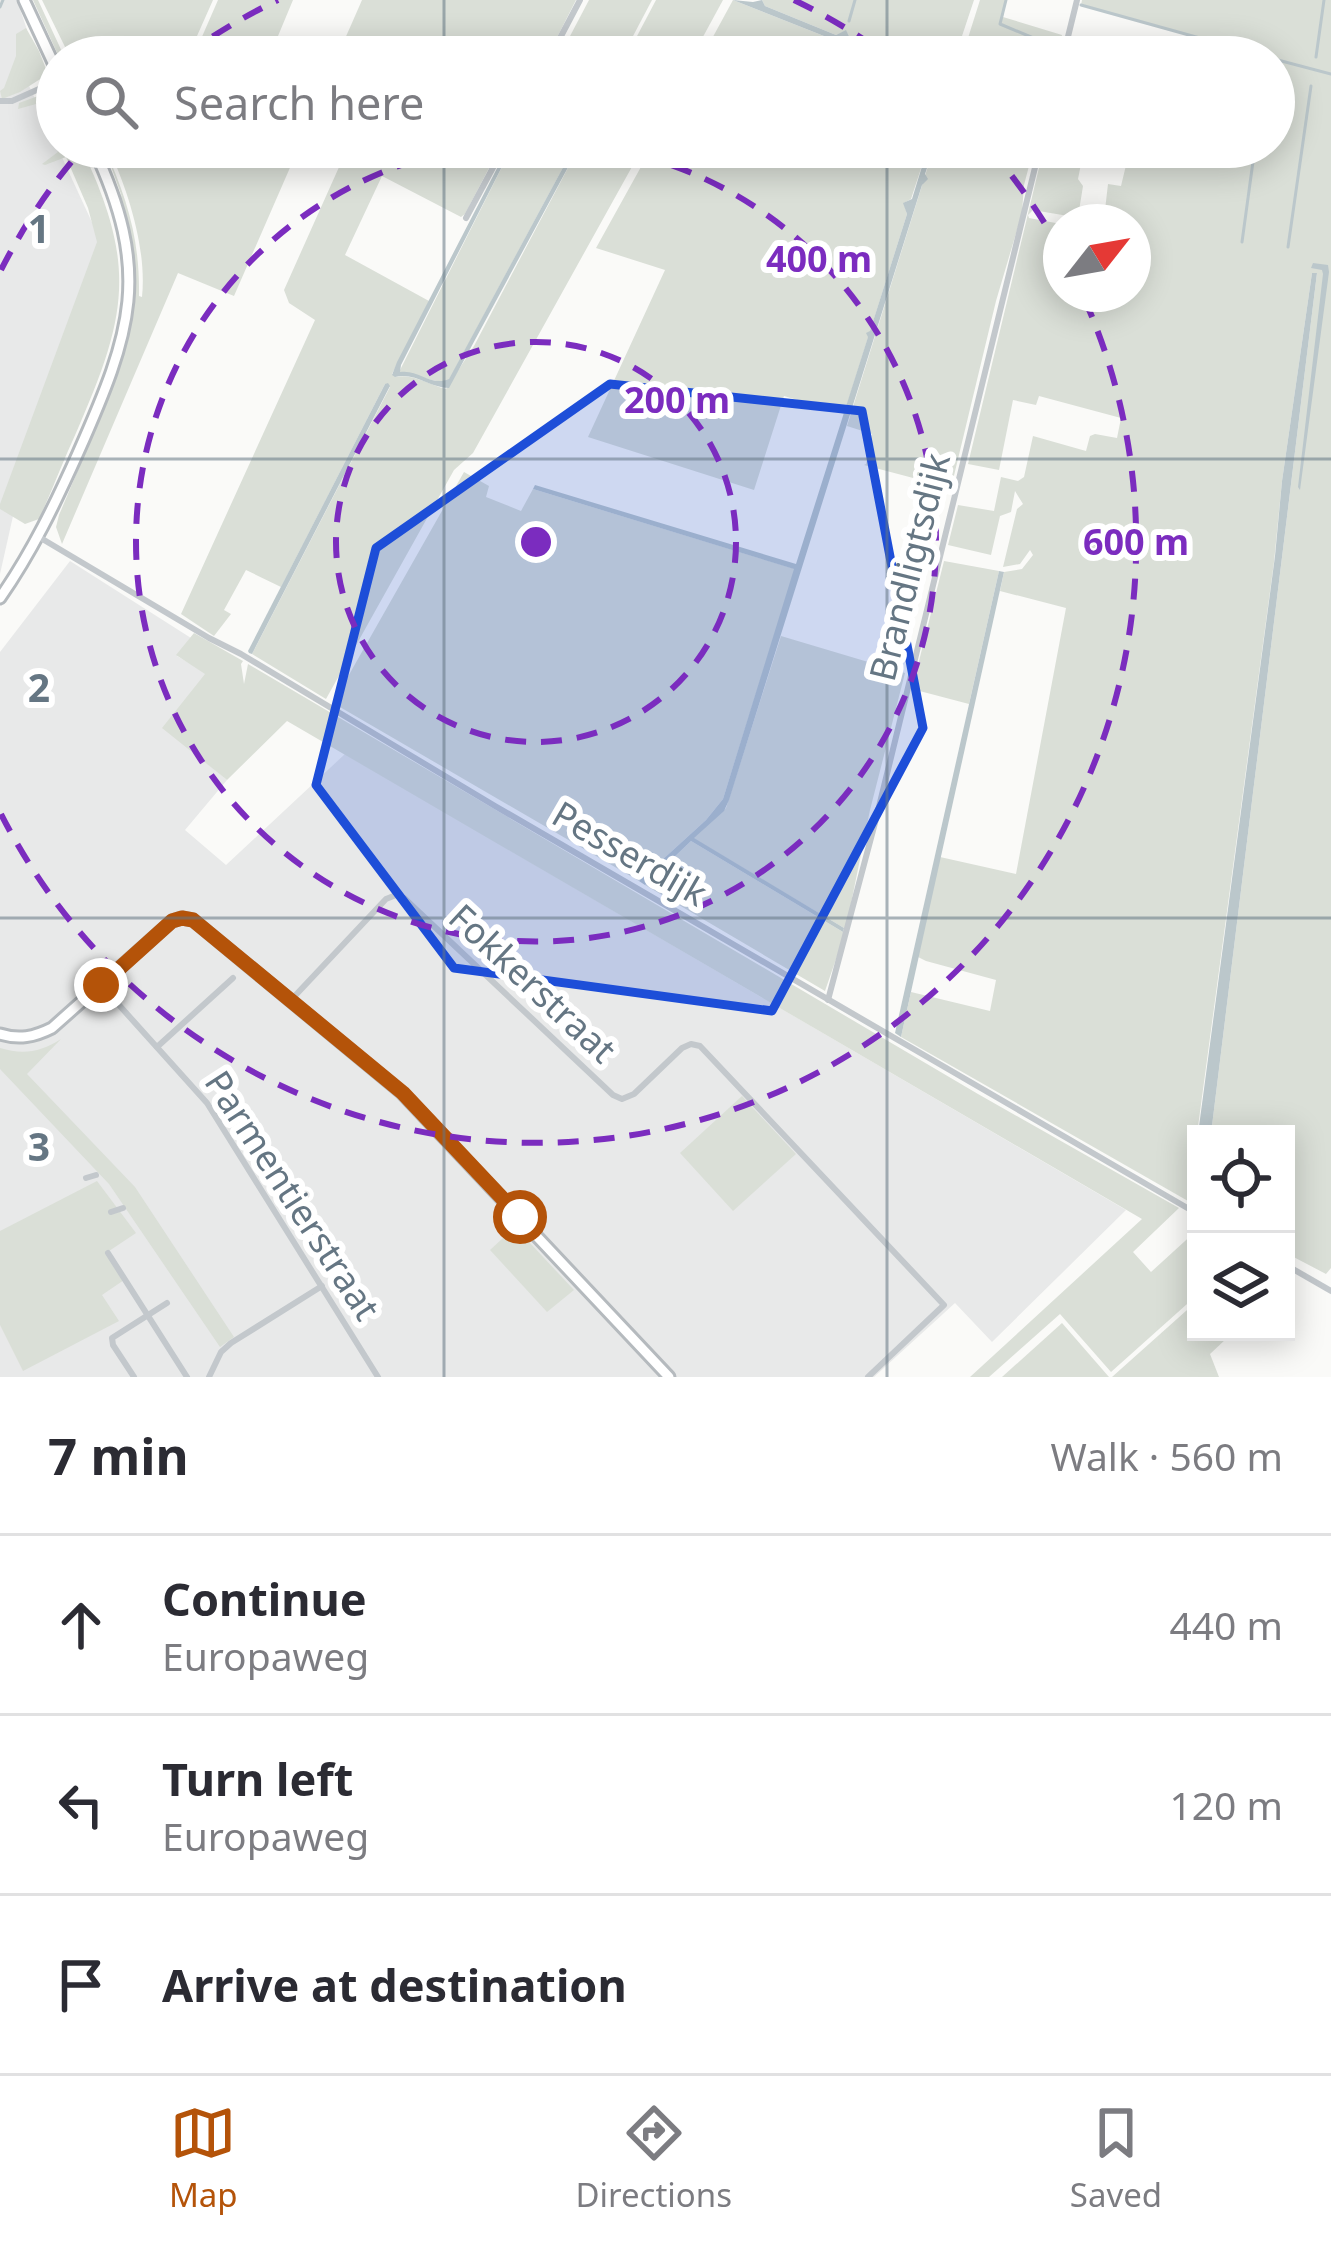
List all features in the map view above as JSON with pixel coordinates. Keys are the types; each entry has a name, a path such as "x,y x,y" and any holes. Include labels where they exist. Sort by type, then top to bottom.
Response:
{"main road":[{"path":"24,0 41,36"},
{"path":"0,598 39,537 118,356 128,308 126,241 118,205 102,168"},
{"path":"0,1034 12,1038 52,1028 167,925 182,918 196,922 403,1093 669,1377"}],"street":[{"path":"561,36 580,0"},
{"path":"1068,36 1077,0"},
{"path":"0,101 36,90"},
{"path":"466,218 492,168"},
{"name":"Brandligtsdijk","path":"828,1000 1035,168"},
{"name":"Pesserdijk","path":"39,537 1187,1209"},
{"name":"Fokkerstraat","path":"291,1000 395,895 404,898 613,1095 622,1099 634,1094 682,1048 700,1046 944,1305 868,1377"},
{"path":"157,1047 233,978"},
{"name":"Parmentierstraat","path":"101,985 214,1114 378,1377"},
{"path":"86,1178 96,1175"},
{"path":"111,1212 123,1208"},
{"path":"108,1253 187,1377"},
{"path":"1295,1270 1331,1291"},
{"path":"209,1377 231,1343 322,1286"},
{"path":"134,1377 112,1338 166,1303"}],"highlighted area":[{"path":"610,384 862,411 923,728 772,1011 454,968 316,785 376,548"}],"shaded area":[{"path":"0,0 17,0 27,30 20,46 24,75 36,101 36,168 67,168 102,244 20,485 0,574"},
{"path":"33,0 38,0 55,36 49,36"},
{"path":"42,0 213,0 197,36 60,36"},
{"path":"218,0 293,0 278,36 202,36"},
{"path":"362,0 576,0 558,36 346,36"},
{"path":"589,0 652,0 633,36 570,36"},
{"path":"656,0 723,0 703,36 637,36"},
{"path":"733,0 824,36 713,36"},
{"path":"733,0 762,0 765,6 836,35 846,30 849,36 824,36"},
{"path":"762,0 974,0 962,36 850,36 846,31 836,35 765,6"},
{"path":"980,0 1006,0 1003,17 1062,35 1062,36 969,36"},
{"path":"1082,0 1331,0 1331,1268 1326,1274 1295,1258 1295,1125 1212,1125 1317,273 1312,273 1282,481 1198,1125 1187,1125 1187,1200 901,1037 911,992 990,1011 996,980 918,957 940,857 1016,874 1066,608 1000,591 1004,572 1022,569 1033,555 1030,550 1020,564 1003,567 1017,509 1023,504 1015,491 1011,512 1000,516 991,555 948,545 958,505 994,511 1001,477 1018,481 1024,477 1033,436 1086,451 1090,436 1117,438 1121,418 1039,396 1036,405 1013,400 999,470 968,464 1039,168 1080,168 1078,179 1083,186 1080,204 1043,204 1043,212 1033,210 1028,215 1043,221 1043,312 1151,312 1151,204 1106,204 1108,184 1121,186 1125,168 1295,168 1295,36 1196,36 1081,5"},
{"path":"26,28 36,46 36,82 2,99 0,91 16,56 16,34"},
{"path":"36,97 36,104 18,109 19,103"},
{"path":"71,168 90,168 111,225 118,259 115,322 93,392 39,519 25,524 0,509 0,504 97,242"},
{"path":"106,168 122,197 112,168 125,202 142,297 142,259 116,168 290,168 234,296 178,273 62,544 56,527 59,515 114,385 51,525 109,388 129,319 131,243"},
{"path":"339,168 489,168 461,217 382,176 345,255 429,301 392,374 446,389 474,346 568,168 631,168 473,453 454,470 326,699 252,654 390,387 385,384 281,587 246,570 224,610 231,614 214,636 181,614 315,320 289,303 284,290"},
{"path":"497,168 501,168 400,372 436,381 449,379 563,168 568,168 449,388 395,377 397,362"},
{"path":"501,168 563,168 449,380 399,372"},
{"path":"640,168 921,168 911,199 904,203 907,214 844,414 784,396 754,490 588,437 665,270 596,248"},
{"path":"922,168 927,168 928,179 922,185 729,800 724,811 694,838 844,928 843,932 691,841 645,885 639,881 723,799 794,569 533,489 535,485 796,564 907,214 903,203 912,199"},
{"path":"927,168 1028,168 1022,213 951,488 864,465 872,434 847,426"},
{"path":"1313,263 1328,265 1329,272 1300,490 1323,274 1311,268"},
{"path":"1312,273 1317,273 1212,1125 1199,1125 1275,556"},
{"path":"385,384 390,386 249,653"},
{"path":"464,472 489,486 486,497 521,511 533,489 795,569 723,799 639,881 333,703"},
{"path":"70,561 191,638 177,656 241,693 185,745 227,780 185,830 226,865 345,754 1126,1210 992,1342 955,1303 874,1377 0,1377 0,652"},
{"path":"944,561 999,571 969,704 912,689"},
{"path":"999,571 1004,572 901,1037 895,1033"},
{"path":"194,633 243,661 244,684 248,664 1179,1208 1133,1252 1151,1272 1187,1239 1187,1304 1111,1372 1060,1314 989,1377 970,1377 1142,1219 287,721 227,780 162,728 205,674 176,655"},
{"path":"781,636 905,673 845,933 825,991 645,885 691,841 843,932 844,928 693,838 726,808"},
{"path":"61,1039 27,1074 135,1187 234,1337 220,1347 109,1184 0,1069 0,1048 32,1051"},
{"path":"742,1096 796,1154 733,1211 680,1153"},
{"path":"97,1181 136,1233 106,1253 124,1280 102,1295 119,1321 23,1371 0,1325 0,1231"},
{"path":"515,1227 574,1290 547,1312 490,1250"},
{"path":"1187,1310 1187,1341 1224,1341 1210,1354 1219,1377 1112,1377"},
{"path":"1062,1323 1109,1377 1002,1377"}],"waterway":[{"path":"0,7 3,0"},
{"path":"849,21 855,0"},
{"path":"1006,0 1000,24 1029,36"},
{"path":"1316,57 1324,0"},
{"path":"1081,5 1192,36"},
{"path":"1295,65 1331,74"},
{"path":"1288,247 1311,86"},
{"path":"1242,242 1252,168"}],"route":[{"path":"101,985 172,921 193,920 403,1093 520,1217"}]}
